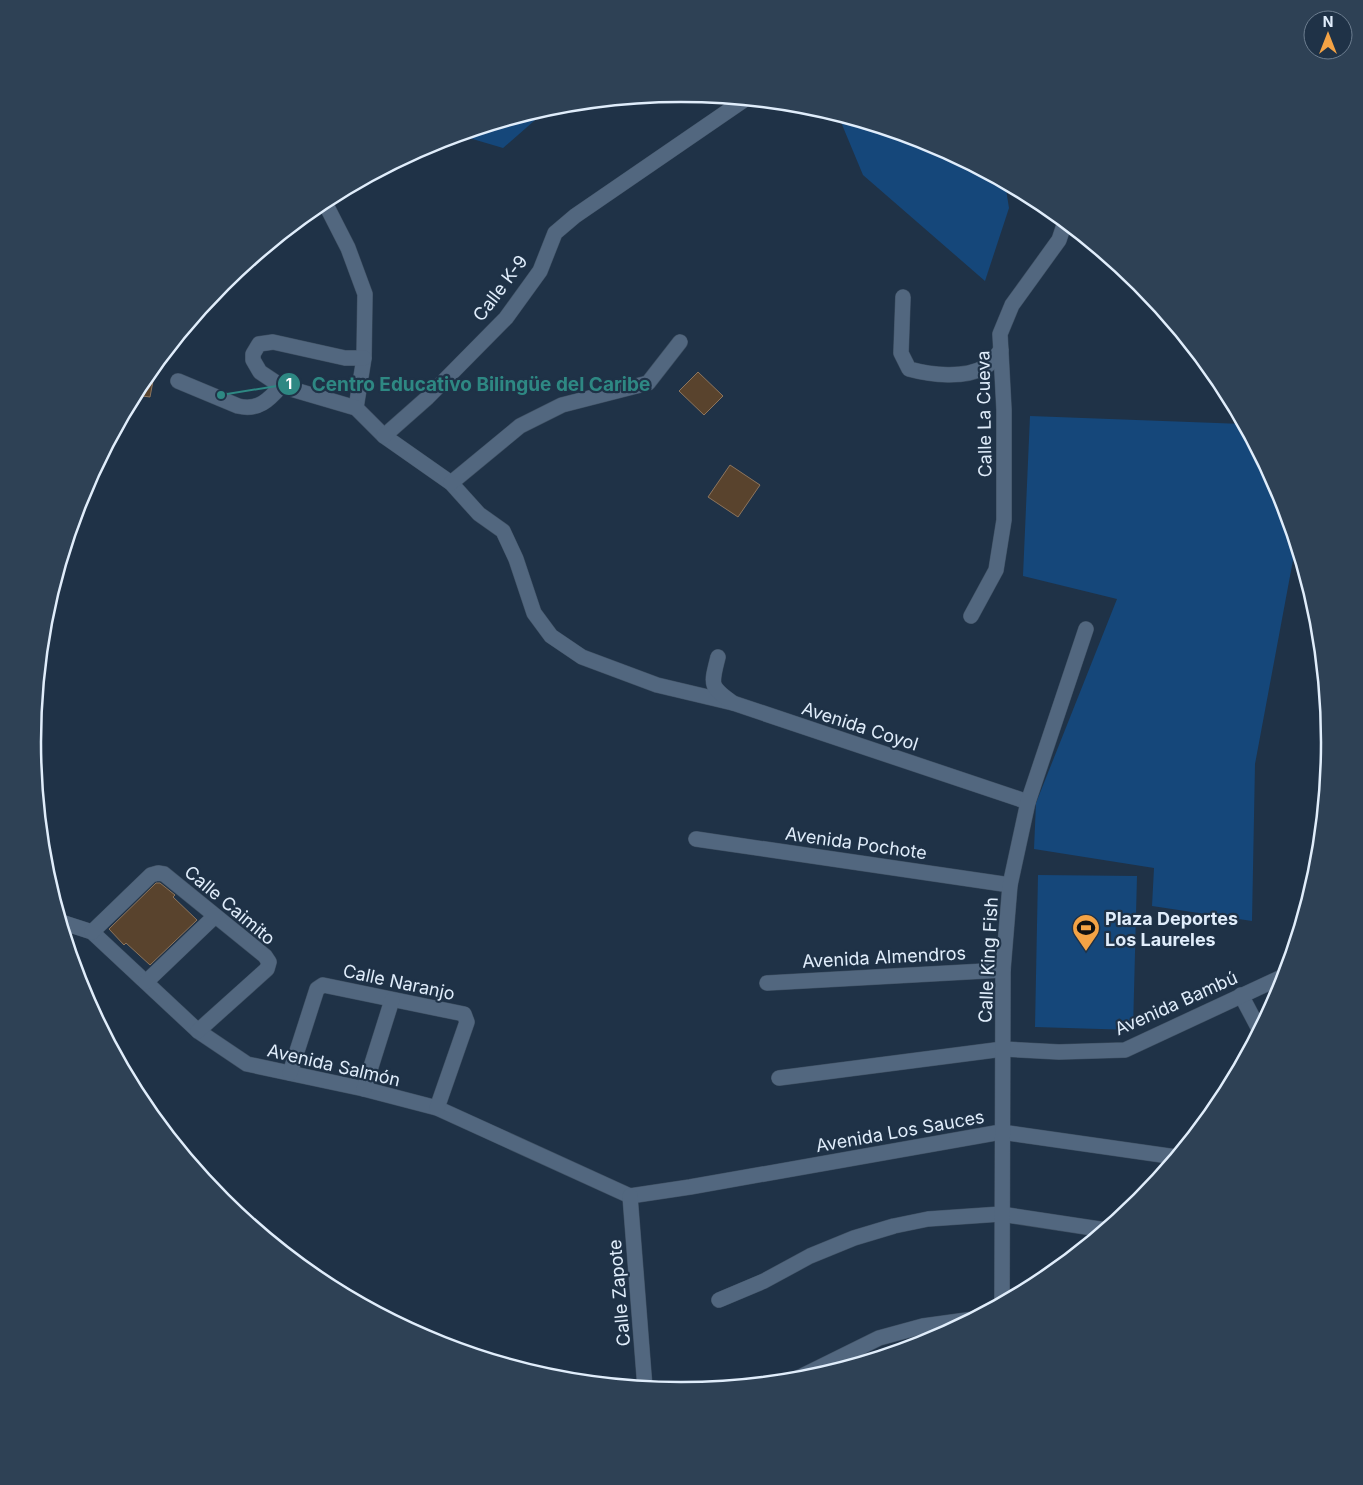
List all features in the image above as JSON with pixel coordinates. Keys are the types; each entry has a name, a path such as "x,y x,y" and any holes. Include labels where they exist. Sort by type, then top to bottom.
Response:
{"street":[{"name":"Calle K-9","path":"384,436 427,398 506,318 540,271 555,233 575,216 736,105"},
{"path":"328,209 348,248 365,294 364,358 356,408"},
{"name":"Calle La Cueva","path":"971,616 996,570 1004,520 1004,410 1000,334 1012,304 1059,240 1063,229"},
{"path":"903,297 901,353 909,369 927,374 960,375 986,367 1001,350"},
{"path":"364,358 345,358 273,342 259,344 252,354 255,365 260,372 281,386 356,408 384,436 451,483 478,514 503,531 516,559 534,613 551,636 582,657 657,685 733,703"},
{"path":"451,483 520,426 562,405 648,383 680,342"},
{"path":"178,382 246,408 263,404 281,386"},
{"name":"Calle King Fish","path":"1002,1297 1001,1132 1004,1049 1003,970 1010,885 1028,802 1086,629"},
{"name":"Avenida Coyol","path":"718,657 712,680 716,691 733,703 1028,802"},
{"name":"Avenida Pochote","path":"696,839 1010,885"},
{"name":"Calle Caimito","path":"92,932 151,875 158,873 164,874 264,956 269,962 267,969 198,1030"},
{"path":"146,982 215,916"},
{"name":"Avenida Salmón","path":"68,924 92,932 198,1030 247,1064 364,1089 437,1108 630,1196"},
{"name":"Avenida Almendros","path":"767,983 1003,970"},
{"name":"Avenida Bambú","path":"779,1078 1004,1049 1059,1052 1125,1050 1276,979"},
{"name":"Calle Naranjo","path":"290,1073 317,989 320,986 323,985 464,1014 467,1022 437,1108"},
{"path":"1241,995 1257,1025"},
{"path":"364,1089 392,1000"},
{"name":"Avenida Los Sauces","path":"630,1196 1001,1132 1169,1157"},
{"name":"Calle Zapote","path":"630,1196 644,1381"},
{"path":"719,1300 764,1281 810,1256 854,1238 928,1219 1002,1214 1098,1229"},
{"path":"821,1367 880,1338 923,1326 955,1322"}],"shaded area":[{"path":"535,120 503,148 470,138"},
{"path":"841,123 887,136 927,151 965,168 1006,191 1009,208 985,281 863,175"},
{"path":"1030,416 1237,424 1256,459 1273,497 1294,556 1255,764 1252,921 1152,906 1154,868 1034,849 1036,803 1117,599 1023,576"},
{"name":"Plaza Deportes Los Laureles","path":"1038,875 1137,876 1133,1030 1035,1027"}],"building":[{"path":"698,372 723,396 704,415 679,391"},
{"path":"153,382 150,397 143,396"},
{"path":"730,465 760,485 738,517 708,497"},
{"path":"156,883 160,883 175,895 173,897 197,920 150,965 126,943 124,945 109,929"}],"place":[{"name":"Centro Educativo Bilingüe del Caribe","path":"221,395"},
{"name":"Plaza Deportes Los Laureles","path":"1086,952"}]}
